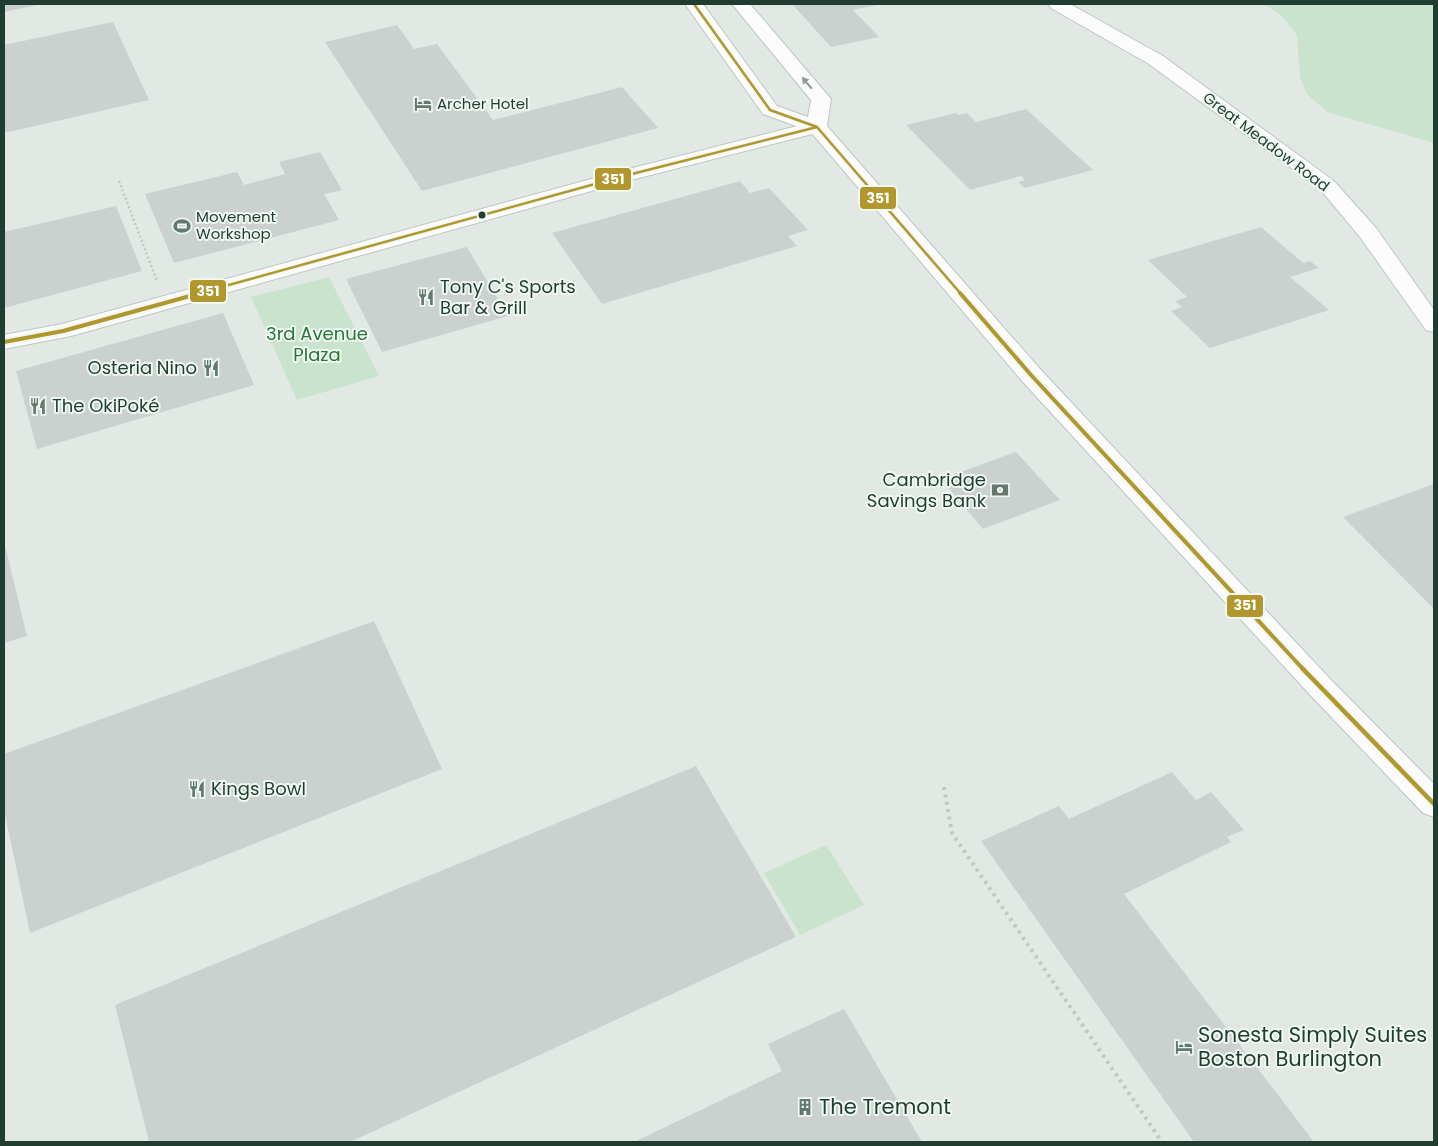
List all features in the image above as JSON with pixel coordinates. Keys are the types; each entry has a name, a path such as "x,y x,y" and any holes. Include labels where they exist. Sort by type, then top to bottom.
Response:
{"street":[{"name":"Great Meadow Road","path":"1057,4 1156,60 1326,185 1368,233 1434,325"},
{"path":"719,6 770,110 816,127 1044,389 1316,683 1434,804"},
{"path":"719,6 821,99 816,127"},
{"path":"4,342 63,331 607,181 816,127"},
{"path":"4,355 63,331"}],"path":[{"path":"119,181 165,303"},
{"path":"944,786 952,833 1162,1142"}],"green space":[{"path":"1263,4 1434,4 1434,143 1327,112 1307,94 1300,78 1297,35 1281,15"},
{"name":"3rd Avenue Plaza","path":"329,277 379,376 297,400 251,297"},
{"path":"826,845 864,905 800,935 764,873"}],"building":[{"path":"4,4 38,4 38,5 4,12"},
{"path":"792,4 882,4 853,10 879,37 831,47"},
{"path":"113,22 149,100 4,133 4,45"},
{"name":"Archer Hotel","path":"397,25 414,49 437,44 493,120 622,87 658,128 422,191 325,42"},
{"path":"1026,109 1093,170 1025,188 1018,182 1025,180 1021,176 970,190 906,125 956,113 958,115 967,113 976,122"},
{"path":"320,152 342,190 324,194 339,220 174,263 145,194 237,172 244,185 285,174 279,162"},
{"path":"740,181 750,193 769,188 808,230 788,236 797,246 602,304 552,233"},
{"path":"116,206 142,271 4,308 4,232"},
{"path":"1261,227 1303,263 1310,261 1319,268 1290,277 1329,310 1210,348 1171,311 1182,307 1175,301 1187,297 1148,260"},
{"path":"467,247 508,316 382,352 346,279"},
{"path":"223,313 254,385 37,449 16,371"},
{"name":"Cambridge Savings Bank","path":"1016,452 1060,500 983,529 941,479"},
{"path":"1434,484 1434,609 1343,517"},
{"path":"4,541 27,636 4,643"},
{"name":"Kings Bowl","path":"374,621 442,769 30,933 4,810 4,754"},
{"path":"696,766 796,937 350,1142 149,1142 115,1005"},
{"name":"Sonesta Simply Suites Boston Burlington","path":"1172,772 1196,800 1211,792 1244,830 1227,837 1231,842 1124,894 1314,1142 1194,1142 981,841 1059,806 1069,819"},
{"name":"The Tremont","path":"844,1009 922,1142 634,1142 782,1071 768,1044"}],"transit line":[{"name":"351","path":"694,4 770,110 817,127 1031,375 1323,690 1434,804"},
{"name":"351","path":"4,342 63,331 624,176 817,127"}],"place":[{"name":"Archer Hotel","path":"423,104"},
{"name":"Movement Workshop","path":"182,226"},
{"name":"Tony C's Sports Bar & Grill","path":"426,297"},
{"name":"Osteria Nino","path":"211,368"},
{"name":"The OkiPoké","path":"38,406"},
{"name":"Cambridge Savings Bank","path":"1000,490"},
{"name":"Kings Bowl","path":"197,789"},
{"name":"Sonesta Simply Suites Boston Burlington","path":"1184,1047"},
{"name":"The Tremont","path":"805,1107"}]}
